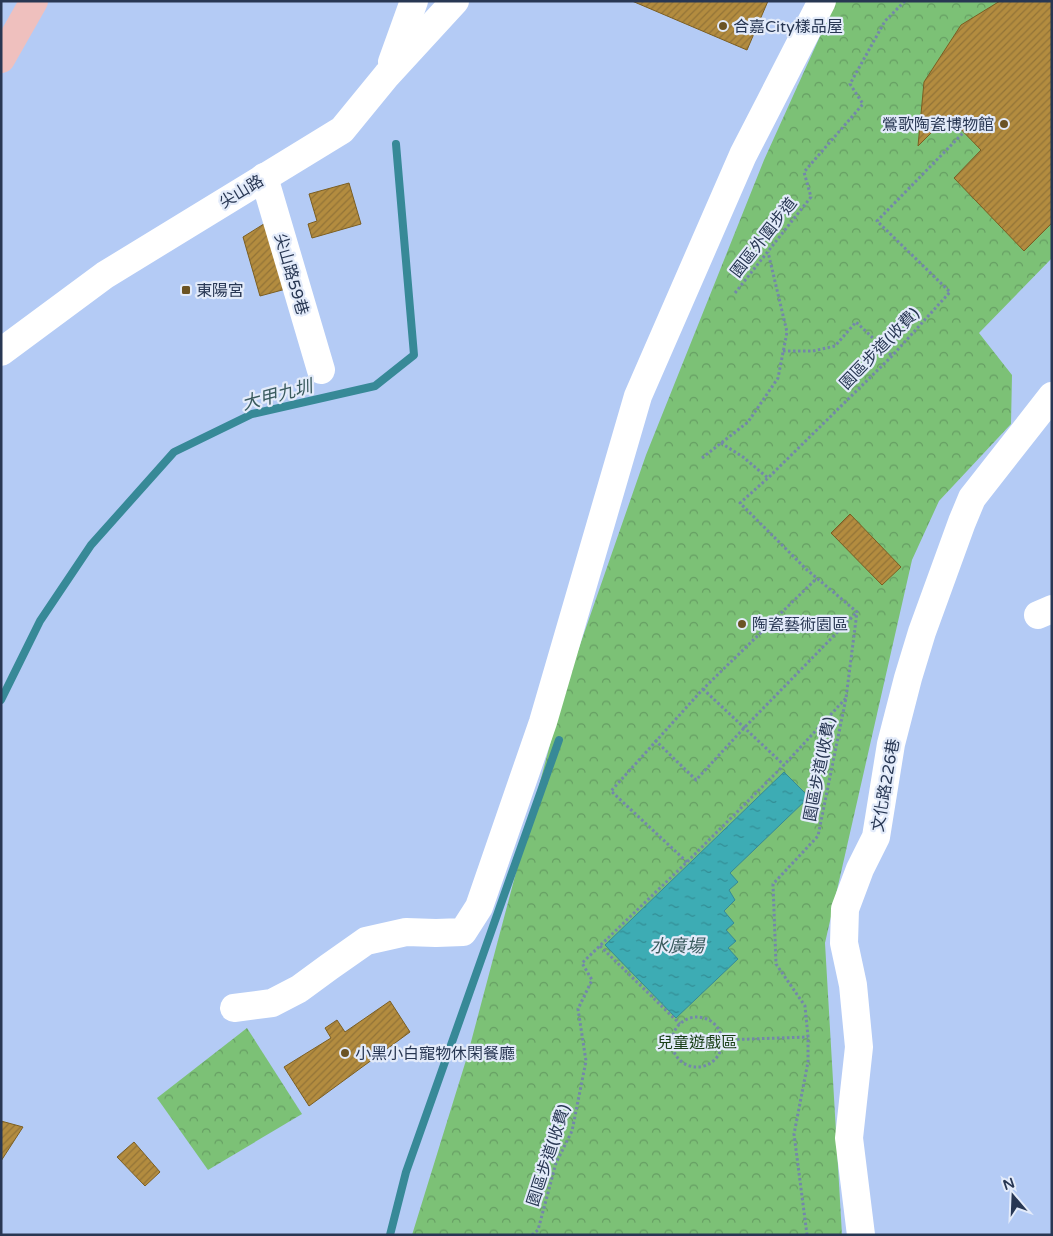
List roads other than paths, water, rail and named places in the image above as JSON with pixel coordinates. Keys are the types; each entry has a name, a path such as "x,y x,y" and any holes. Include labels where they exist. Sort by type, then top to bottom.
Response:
{"main road":[{"path":"1,58 34,1"}],"street":[{"path":"387,75 414,1"},
{"name":"尖山路","path":"1,352 104,274 342,130 387,75 455,1"},
{"path":"234,1008 272,1003 299,990 366,941 406,932 463,932 479,907 543,722 638,396 744,155 822,1"},
{"name":"尖山路59巷","path":"264,177 320,370"},
{"name":"文化路226巷","path":"861,1235 849,1138 859,1047 853,985 844,942 845,909 860,869 876,837 891,744 908,678 922,632 962,522 972,498 1052,396"}],"water":[{"name":"水廣場","path":"784,772 809,797 730,873 738,882 729,890 735,900 724,911 734,923 726,930 736,941 728,948 738,959 676,1018 605,945"}],"waterway":[{"name":"大甲九圳","path":"1,700 40,621 91,545 174,452 252,414 375,386 414,355 396,144"},
{"path":"390,1235 406,1172 559,740"}],"place":[{"name":"合嘉City樣品屋","path":"723,26"},
{"name":"鶯歌陶瓷博物館","path":"1004,124"},
{"name":"東陽宮","path":"186,290"},
{"name":"陶瓷藝術園區","path":"742,624"},
{"name":"小黑小白寵物休閑餐廳","path":"345,1053"}],"park label":[{"name":"兒童遊戲區","path":"697,1042"}]}
